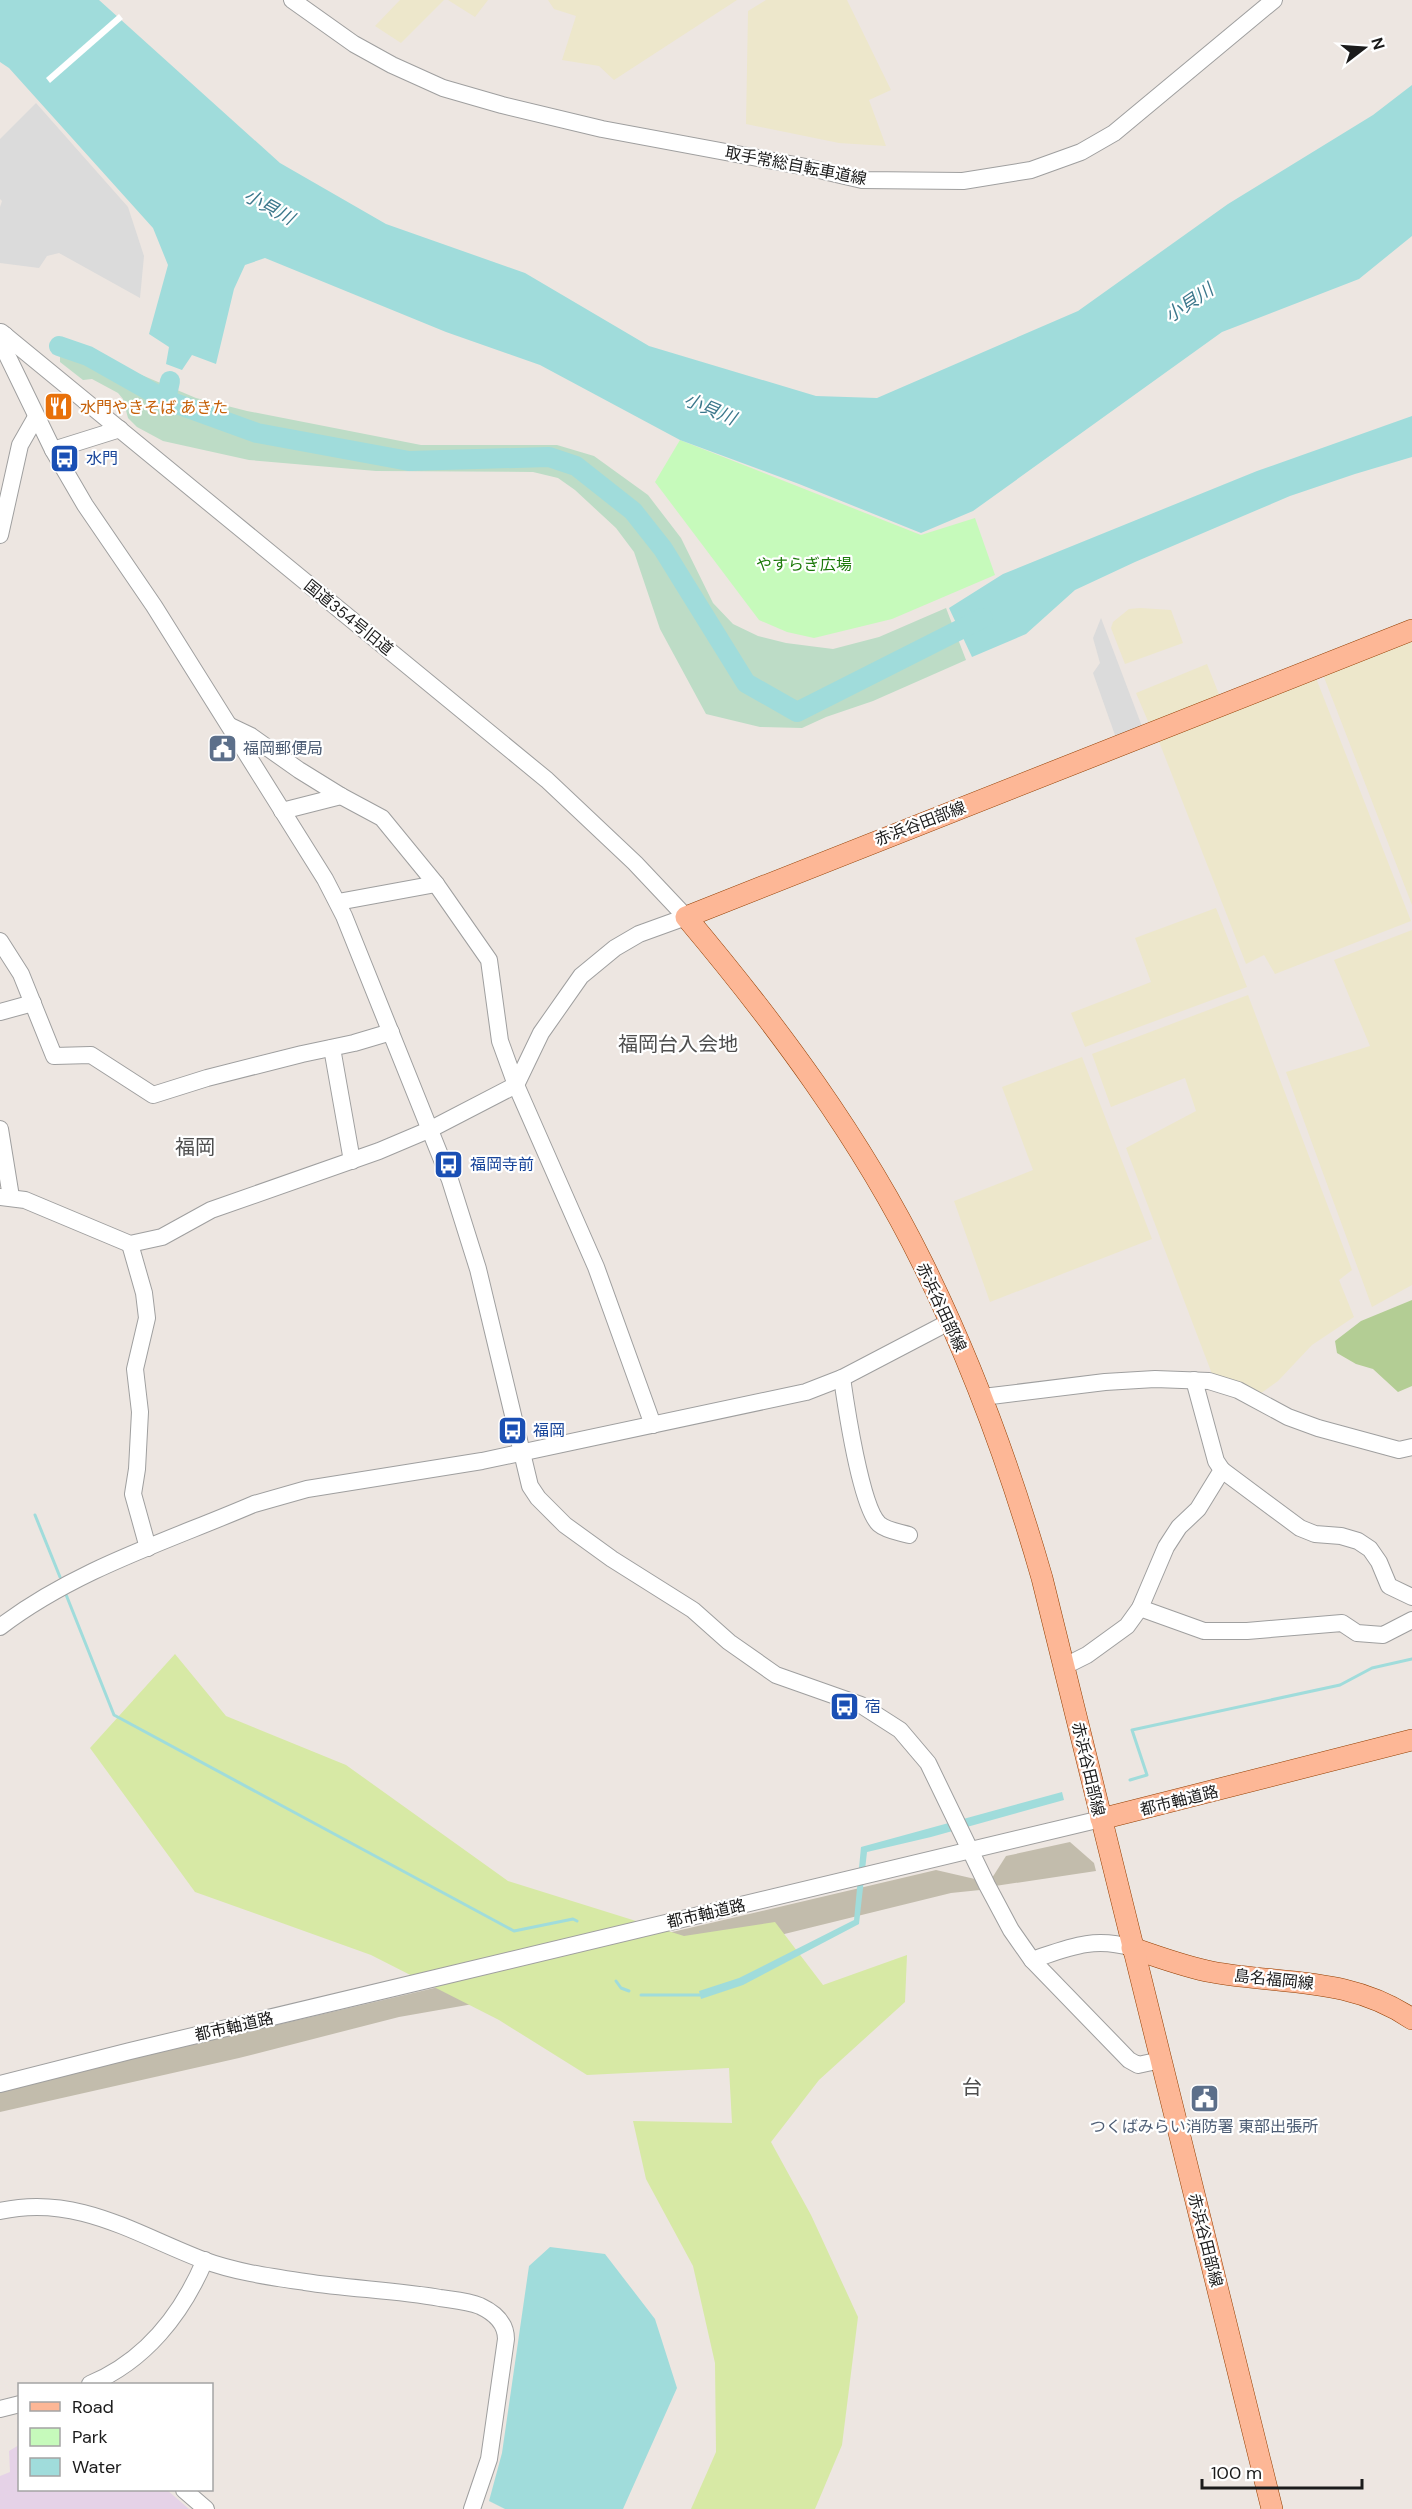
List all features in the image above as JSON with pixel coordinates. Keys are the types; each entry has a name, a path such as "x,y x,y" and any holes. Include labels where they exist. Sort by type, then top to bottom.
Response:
{"main road":[{"name":"赤浜谷田部線","path":"1272,2509 1132,1948 1065,1665 1023,1511 982,1397 951,1322 912,1242 853,1139 781,1036 686,916 1412,630"},
{"name":"都市軸道路","path":"1101,1819 1412,1740"},
{"name":"島名福岡線","path":"1132,1948 1211,1972 1352,1990 1400,2011 1412,2019"}],"street":[{"name":"取手常総自転車道線","path":"292,0 354,44 392,65 443,88 502,105 602,129 862,180 963,181 1031,170 1081,152 1114,133 1274,0"},
{"path":"2,333 4,356 53,450 85,505 154,606 338,902 430,1129 463,1220 478,1269 530,1486 548,1511 565,1526 612,1559 693,1610 720,1635 776,1675 861,1705 900,1730 928,1763 1000,1910 1032,1960 1128,2061 1138,2065 1161,2060"},
{"name":"国道354号旧道","path":"2,333 547,780 635,863 686,916"},
{"path":"0,535 20,445 36,417"},
{"path":"53,450 120,429"},
{"path":"229,726 251,736 299,770 382,818 436,884 489,960 500,1041 516,1085 596,1267 653,1425"},
{"path":"282,811 341,796"},
{"path":"338,902 436,884"},
{"path":"0,1129 5,1197 25,1200 130,1244 162,1237 211,1210 352,1161 430,1129 516,1085 541,1033 581,976 615,948 639,934 686,916"},
{"path":"0,941 21,974 54,1056 91,1055 153,1095 207,1078 391,1032"},
{"path":"0,1012 33,1003"},
{"path":"332,1048 352,1161"},
{"path":"130,1244 144,1293 147,1318 135,1369 140,1412 137,1469 133,1494 148,1548"},
{"path":"0,1627 20,1611 70,1581 279,1496 307,1489 521,1453 806,1392 842,1378 951,1322"},
{"path":"842,1378 862,1482 872,1513 881,1526 909,1535"},
{"path":"1194,1380 1216,1461 1222,1470 1300,1528 1315,1534 1341,1536 1358,1541 1370,1549 1379,1562 1389,1586 1412,1597"},
{"path":"982,1397 1105,1382 1209,1381 1238,1390 1288,1417 1318,1428 1399,1450 1412,1447"},
{"path":"1065,1665 1087,1655 1118,1635 1140,1608 1166,1547 1179,1527 1198,1509 1222,1470"},
{"path":"1140,1608 1204,1631 1247,1631 1342,1623 1357,1633 1383,1635 1412,1620"},
{"name":"都市軸道路","path":"0,2084 1101,1819"},
{"path":"1032,1960 1089,1942 1116,1943 1132,1948"},
{"path":"0,2211 48,2206 92,2214 205,2260 253,2273 307,2283 408,2292 480,2306 503,2324 507,2339 489,2459 472,2509"},
{"path":"102,2382 136,2357 175,2317 189,2296 205,2260"},
{"path":"0,2409 18,2404"},
{"path":"185,2491 206,2509"}],"shaded area":[{"path":"400,0 444,0 401,43 375,26"},
{"path":"448,0 488,0 475,17"},
{"path":"548,0 737,0 614,80 599,66 562,60 576,16 554,9"},
{"path":"766,0 847,0 891,90 869,100 886,146 839,143 746,124 748,11"},
{"path":"36,103 128,207 144,256 140,298 59,253 47,256 39,268 0,263 0,207 2,201 0,199 0,139"},
{"path":"1129,609 1171,610 1183,643 1125,664 1111,628 1113,622"},
{"path":"1101,618 1143,729 1116,738 1093,673 1100,663 1093,638"},
{"path":"1412,637 1412,905 1322,672"},
{"path":"1207,664 1220,697 1150,726 1136,693"},
{"path":"1316,678 1411,921 1275,974 1264,955 1246,964 1158,739"},
{"path":"1216,908 1247,987 1085,1047 1071,1013 1151,982 1135,938"},
{"path":"1412,930 1412,1285 1372,1307 1286,1072 1370,1046 1334,960"},
{"path":"1248,995 1352,1270 1339,1280 1354,1317 1312,1345 1278,1381 1260,1394 1212,1374 1126,1148 1196,1111 1185,1078 1111,1107 1092,1054"},
{"path":"1082,1057 1152,1239 990,1302 954,1201 1033,1170 1002,1087"},
{"path":"1070,1842 1094,1863 1096,1871 995,1886 992,1878 1006,1856"},
{"path":"936,1870 975,1879 980,1890 951,1893 569,1987 399,2017 239,2058 0,2112 0,2090"},
{"path":"18,2446 18,2491 168,2491 189,2509 0,2509 0,2476 10,2472 9,2451"}],"green space":[{"path":"60,339 76,342 125,368 196,398 247,411 421,445 557,445 594,456 648,495 681,538 713,603 733,624 758,636 786,643 833,649 879,637 946,608 966,660 873,701 802,728 760,727 706,714 660,629 634,552 616,528 575,490 558,478 533,472 376,471 249,460 163,441 137,427 128,418 123,399 118,393 92,379 83,380 60,362"},
{"name":"やすらぎ広場","path":"680,440 921,535 975,518 995,575 892,619 814,638 787,632 759,620 655,482"},
{"path":"1412,1300 1412,1386 1398,1392 1373,1369 1356,1364 1337,1353 1335,1341 1361,1321"},
{"path":"175,1654 226,1716 346,1765 508,1881 684,1936 775,1922 823,1985 907,1955 905,2002 819,2080 771,2142 811,2215 858,2317 842,2445 815,2509 691,2509 716,2452 715,2363 693,2266 646,2179 633,2121 732,2123 729,2068 587,2075 499,2020 371,1955 195,1892 90,1748"}],"water":[{"name":"小貝川","path":"0,0 99,0 280,163 386,224 525,273 649,346 816,396 877,398 1078,311 1228,204 1373,115 1412,85 1412,236 1359,279 1222,332 973,511 921,533 680,440 540,365 446,332 265,258 245,265 234,289 216,364 192,355 182,370 166,364 169,347 149,334 168,265 153,228 9,68 0,62"},
{"path":"1412,416 1412,457 1290,496 1135,562 1075,590 1026,634 972,657 949,608 1003,574 1257,471"},
{"path":"1062,1792 1064,1800 931,1837 867,1852 859,1924 743,1985 701,1999 699,1991 739,1978 854,1920 861,1847"},
{"path":"550,2247 605,2254 655,2319 677,2388 623,2509 505,2509 489,2501 502,2453 529,2266"}],"pier":[{"path":"119,14 123,19 50,83 46,78"}],"waterway":[{"path":"59,346 88,356 166,400 257,433 409,461 549,457 576,466 633,511 663,549 746,683 797,712 983,618"},
{"path":"166,400 170,381"},
{"path":"35,1515 60,1577"},
{"path":"65,1592 114,1715 514,1931 573,1919 577,1921"},
{"path":"1130,1780 1147,1775 1132,1730 1340,1685 1372,1668 1412,1659"},
{"path":"616,1981 621,1988 629,1991"},
{"path":"641,1995 702,1995"}],"place":[{"name":"水門やきそば あきた","path":"59,407"},
{"name":"水門","path":"65,458"},
{"name":"福岡郵便局","path":"222,748"},
{"name":"福岡寺前","path":"449,1164"},
{"name":"福岡","path":"512,1430"},
{"name":"宿","path":"844,1706"},
{"name":"つくばみらい消防署 東部出張所","path":"1204,2098"}],"district":[{"name":"福岡台入会地","path":"678,1044"},
{"name":"福岡","path":"195,1147"},
{"name":"台","path":"972,2087"}]}
